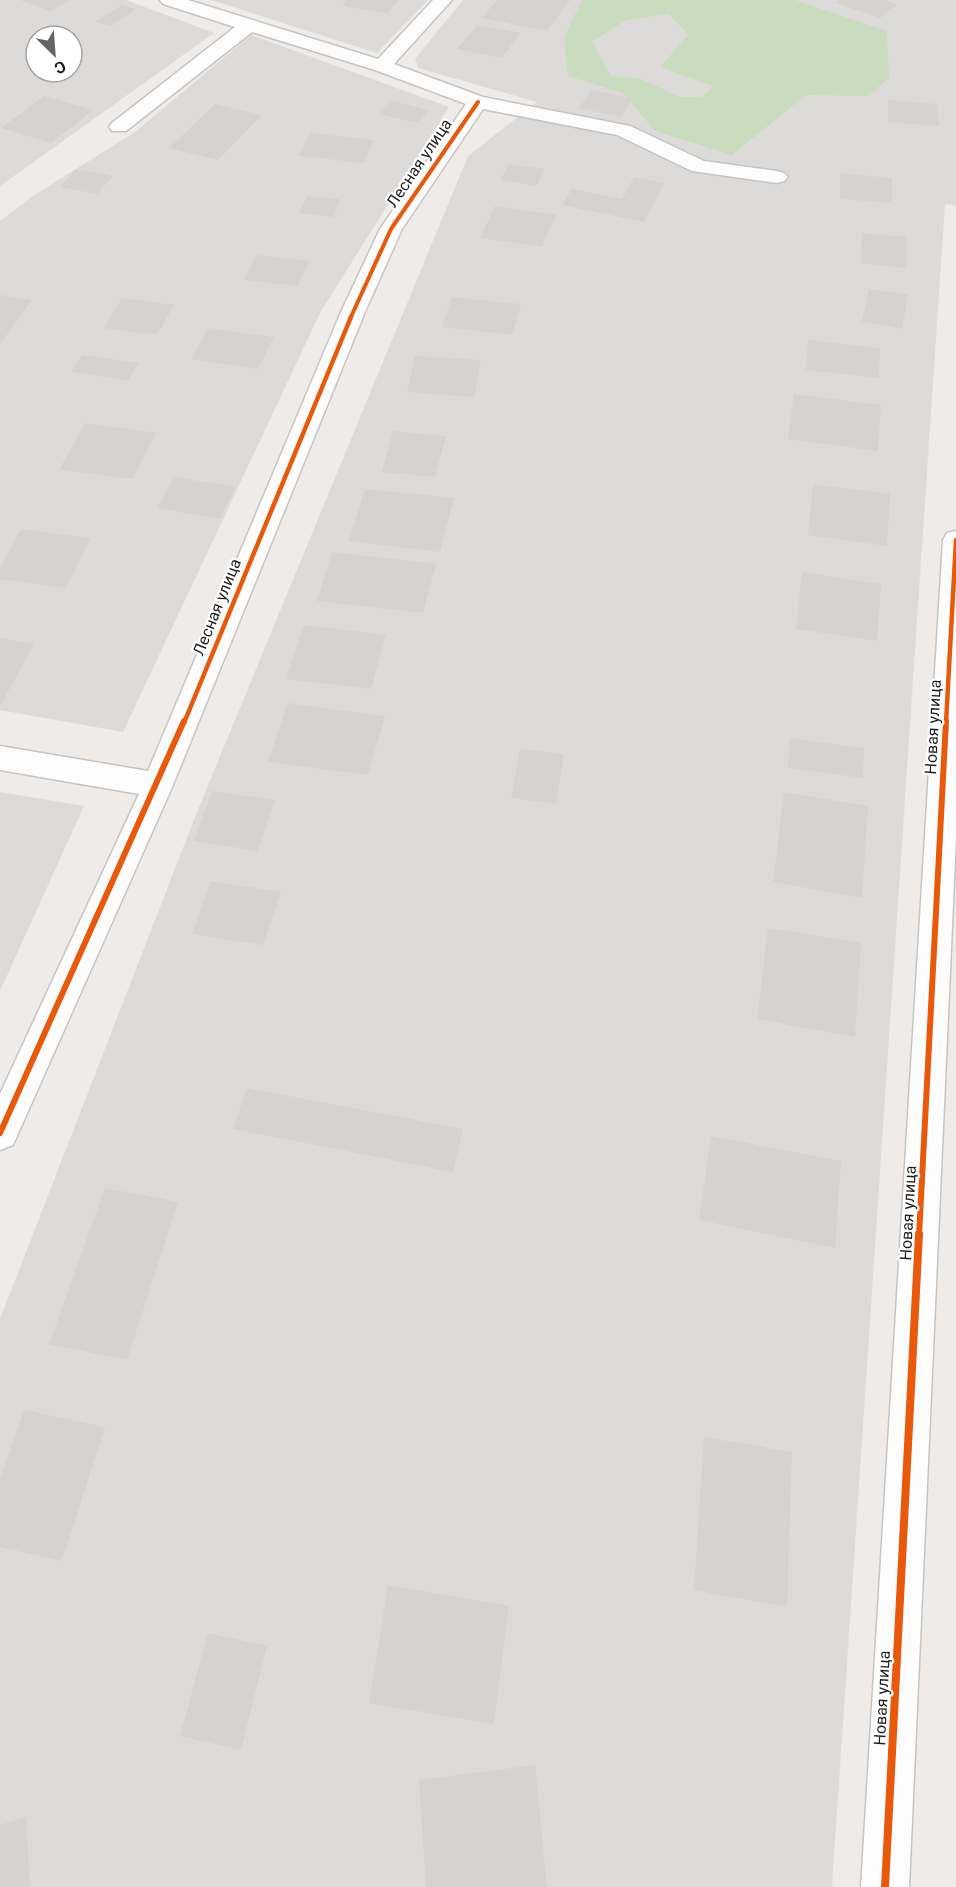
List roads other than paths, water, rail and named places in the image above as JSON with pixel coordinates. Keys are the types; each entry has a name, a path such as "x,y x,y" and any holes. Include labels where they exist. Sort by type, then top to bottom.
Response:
{"street":[{"path":"169,0 382,66 478,102 623,130 699,167 777,177"},
{"path":"382,66 443,0"},
{"path":"119,127 249,25"},
{"name":"Лесная улица","path":"0,1133 158,785 349,323 391,229 478,102"},
{"name":"Новая улица","path":"885,1887 956,540"},
{"path":"0,758 158,785"}]}
